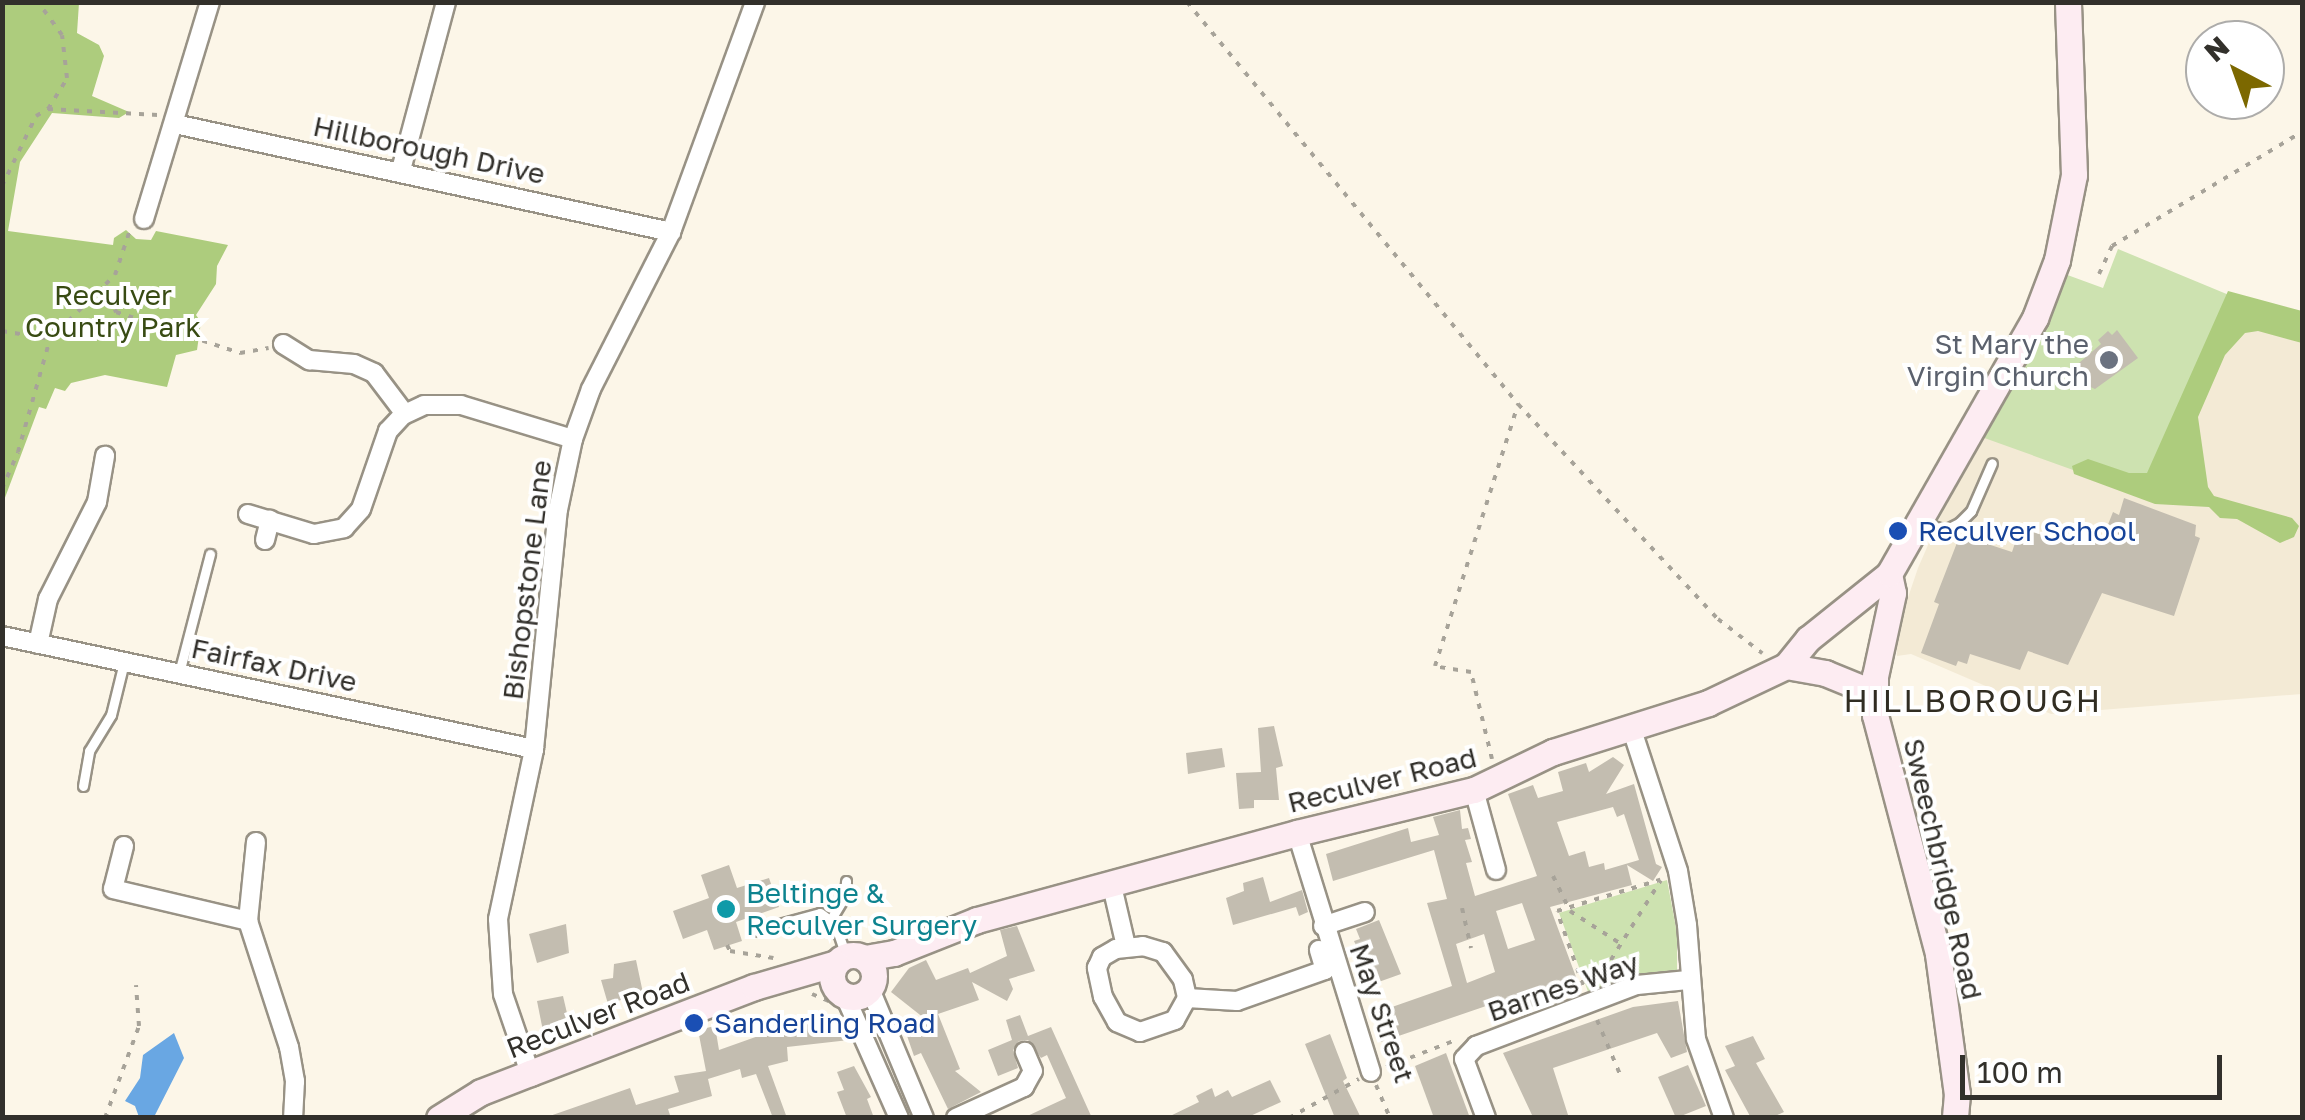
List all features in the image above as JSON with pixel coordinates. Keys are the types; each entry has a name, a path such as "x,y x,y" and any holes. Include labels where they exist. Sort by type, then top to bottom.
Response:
{"street":[{"path":"144,219 210,2"},
{"path":"401,170 446,2"},
{"name":"Bishopstone Lane","path":"530,1072 510,1021 497,942 500,895 534,748 558,510 572,439 591,388 671,232 755,2"},
{"path":"1889,574 1893,593 1874,694 1825,673 1786,666 1808,639 1889,574 2035,318 2058,260 2074,175 2068,2"},
{"name":"Hillborough Drive","path":"174,124 401,170 671,232"},
{"path":"283,344 309,360 354,364 374,373 406,414"},
{"path":"248,514 325,534 351,523 361,508 382,440 406,414 424,405 448,402 572,439"},
{"path":"38,644 48,598 97,502 106,456"},
{"path":"265,540 270,520"},
{"name":"Fairfax Drive","path":"2,636 534,748"},
{"name":"Reculver Road","path":"440,1118 481,1092 700,1007 780,970 853,976 894,953 977,920 1486,786 1553,752 1708,703 1786,666"},
{"name":"Sweechbridge Road","path":"1874,694 1875,715 1938,954 1957,1094 1955,1118"},
{"path":"1631,727 1669,876 1687,925 1688,980 1699,1055 1722,1113"},
{"path":"1486,786 1496,870"},
{"name":"May Street","path":"1296,833 1318,928 1371,1072"},
{"path":"256,842 248,921 289,1047 295,1081 294,1118"},
{"path":"124,846 113,889 248,921"},
{"path":"1112,886 1126,946"},
{"name":"May Street","path":"1318,928 1365,912"},
{"path":"1187,998 1237,1001 1325,970 1318,928"},
{"path":"1126,946 1163,952 1184,980 1187,998 1175,1020 1156,1030 1140,1032 1121,1026 1103,998 1097,968 1102,957 1126,946"},
{"path":"853,976 900,1118"},
{"path":"853,976 924,1118"},
{"name":"Barnes Way","path":"1486,1118 1464,1059 1476,1046 1588,1000 1637,985 1688,980"},
{"path":"956,1118 1024,1087 1033,1071 1025,1052"}],"lane":[{"path":"1921,522 1945,530 1959,523 1971,511 1992,464"},
{"path":"179,674 210,554"},
{"path":"84,786 88,751 111,715 124,662"},
{"path":"831,919 845,896 846,881"},
{"path":"753,931 813,912 831,919 853,976"}],"path":[{"path":"2,186 36,116 48,109 68,78 62,35 38,2"},
{"path":"1186,2 1518,404 1718,618 1748,644 1786,666"},
{"path":"48,109 156,114 174,124"},
{"path":"2100,274 2112,246 2302,132"},
{"path":"2,489 18,452 50,339 116,275 132,225 144,219"},
{"path":"104,286 116,312 223,349 256,352 283,344"},
{"path":"2,331 50,339"},
{"path":"1486,786 1472,672 1435,666 1518,404"},
{"path":"1553,876 1562,885 1568,908 1621,944"},
{"path":"1622,1079 1588,1000 1557,911 1669,876"},
{"path":"1588,1000 1669,876"},
{"path":"1462,908 1472,948"},
{"path":"727,946 730,951 780,970"},
{"path":"105,1118 138,1026 136,985"},
{"name":"May Street","path":"1371,1072 1390,1118"}],"shaded area":[{"path":"2226,303 2302,330 2302,694 2051,714 1911,654 1897,656 1896,633 1918,568 1976,435"}],"green space":[{"name":"Reculver Country Park","path":"3,2 79,3 77,33 99,45 104,56 92,96 129,112 119,118 52,113 20,162 8,231 113,245 114,238 126,230 136,239 151,240 156,231 228,245 217,266 216,284 196,315 201,322 197,350 176,355 167,387 105,375 71,383 65,391 55,388 46,409 39,407 3,503"},
{"path":"2118,249 2229,295 2140,494 1976,435 2062,273 2103,288"},
{"path":"2228,291 2302,311 2302,343 2258,331 2245,333 2225,355 2198,417 2208,487 2214,496 2292,518 2299,526 2294,537 2280,543 2237,519 2220,518 2209,507 2155,504 2074,474 2072,466 2088,459 2129,473 2147,473"},
{"path":"1667,880 1677,933 1677,970 1655,972 1590,997 1559,913"}],"water":[{"path":"174,1033 184,1058 154,1117 139,1117 135,1106 125,1101 140,1078 143,1055"}],"building":[{"name":"St Mary the Virgin Church","path":"2117,330 2138,358 2095,389 2088,386 2072,369 2101,344 2098,340 2108,331 2112,335"},
{"path":"2124,498 2196,525 2195,536 2200,538 2174,616 2102,593 2068,665 2028,651 2020,670 1970,654 1967,664 1958,661 1956,666 1921,653 1939,604 1934,602 1960,535 2012,552 2020,528 2067,543 2073,528 2103,537 2113,512 2119,515"},
{"path":"1274,726 1283,766 1276,768 1279,800 1254,800 1254,808 1239,809 1236,773 1261,772 1258,728"},
{"path":"1222,748 1225,767 1188,774 1186,753"},
{"path":"1613,757 1624,765 1606,794 1634,784 1656,864 1662,867 1653,881 1627,865 1632,885 1550,907 1579,985 1574,996 1568,994 1494,1020 1489,1005 1381,1042 1372,1014 1452,986 1427,903 1447,899 1434,850 1333,881 1326,854 1408,828 1411,842 1439,835 1433,817 1460,810 1462,829 1468,828 1471,839 1465,840 1472,862 1466,863 1475,896 1537,876 1508,794 1533,785 1538,798 1563,791 1558,772 1586,763 1589,772","holes":["1613,807 1617,817 1624,814 1639,860 1605,870 1604,863 1589,867 1585,851 1569,856 1557,822","1522,903 1535,940 1508,949 1496,911","1484,934 1495,972 1467,983 1456,944"]},
{"name":"Beltinge & Reculver Surgery","path":"729,865 737,888 769,878 779,907 736,922 742,941 714,950 707,930 683,939 673,911 709,898 701,875"},
{"path":"1263,877 1270,902 1302,890 1308,912 1299,916 1296,907 1233,925 1226,898 1244,891 1243,883"},
{"path":"1379,920 1401,974 1373,984 1354,941 1360,939 1356,929"},
{"path":"566,924 569,953 537,963 529,934"},
{"path":"1017,926 1035,971 1009,979 1013,989 1007,1001 972,982 979,1000 938,1014 960,1069 955,1071 981,1092 948,1109 921,1053 914,1056 906,1033 929,1022 891,992 909,968 926,960 936,980 968,968 970,973 1007,956 1000,930"},
{"path":"636,960 643,993 608,1004 601,980 613,978 614,964"},
{"path":"563,996 570,1026 543,1031 537,1001"},
{"path":"1678,1001 1687,1052 1671,1058 1657,1033 1553,1068 1569,1118 1532,1115 1503,1053 1633,1007"},
{"path":"811,1014 843,1022 849,1040 787,1047 788,1061 768,1066 787,1118 773,1118 756,1074 742,1078 740,1069 708,1079 712,1096 668,1109 671,1118 544,1118 630,1088 636,1105 679,1092 674,1076 706,1071 698,1030 715,1026 719,1050 787,1026 786,1019"},
{"path":"1020,1015 1028,1036 1051,1027 1092,1118 1023,1118 1066,1098 1047,1055 1041,1058 1028,1040 1019,1041 1013,1050 1018,1068 998,1076 988,1050 1012,1040 1006,1020"},
{"path":"1330,1034 1347,1078 1343,1081 1361,1118 1335,1118 1305,1044"},
{"path":"1753,1036 1765,1059 1756,1063 1784,1112 1771,1118 1751,1118 1725,1070 1735,1066 1725,1046"},
{"path":"1446,1053 1470,1118 1434,1118 1415,1066"},
{"path":"1688,1065 1706,1106 1676,1118 1658,1077"},
{"path":"854,1066 871,1097 867,1099 874,1118 847,1118 837,1092 844,1090 837,1072"},
{"path":"1270,1080 1281,1102 1246,1118 1166,1118 1199,1102 1196,1096 1212,1088 1215,1097 1228,1090 1232,1097"}],"place":[{"name":"St Mary the Virgin Church","path":"2109,360"},
{"name":"Reculver School","path":"1898,531"},
{"name":"Beltinge & Reculver Surgery","path":"726,909"},
{"name":"Sanderling Road","path":"694,1023"}],"district":[{"name":"HILLBOROUGH","path":"1973,700"}]}
